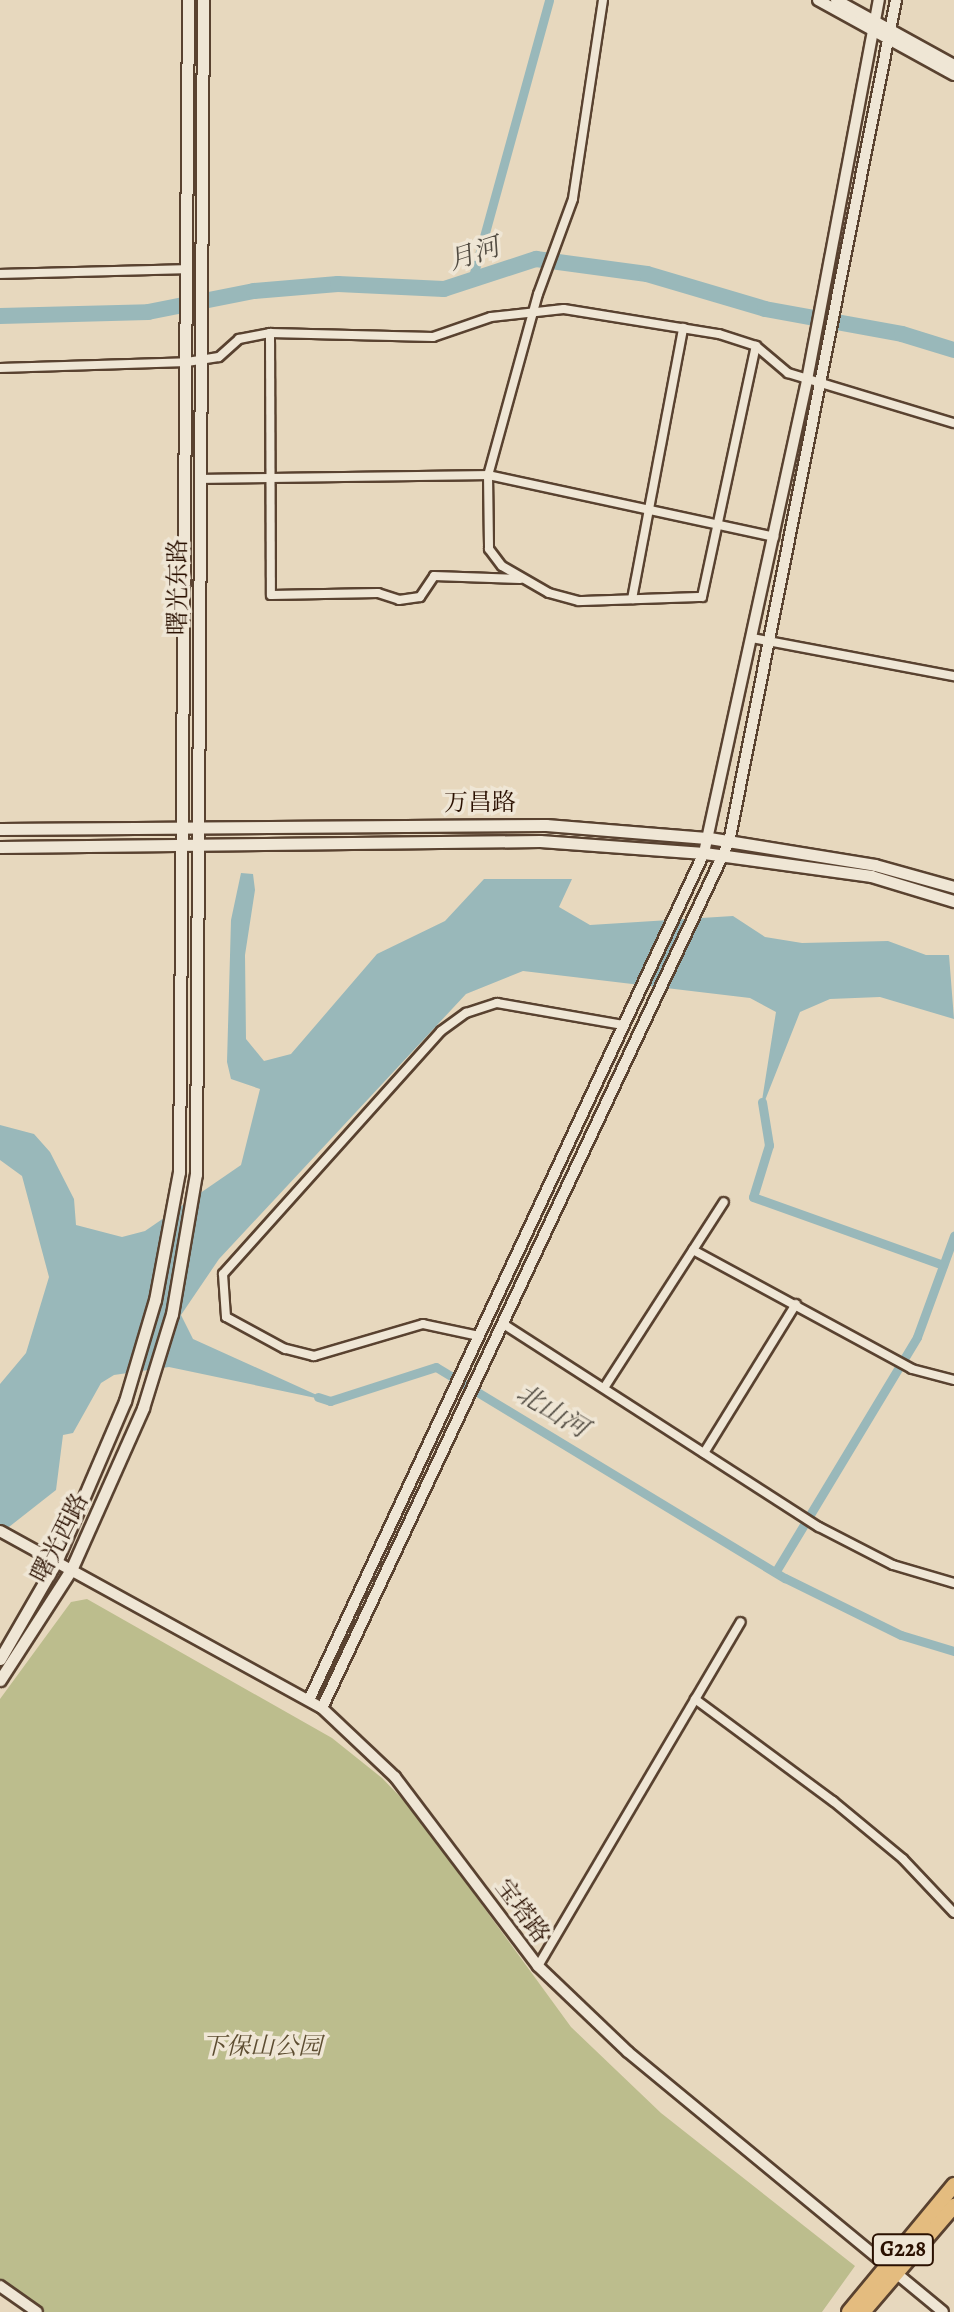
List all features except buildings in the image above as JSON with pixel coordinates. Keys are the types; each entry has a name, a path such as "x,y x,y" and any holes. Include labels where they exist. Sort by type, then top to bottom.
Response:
{"highway":[{"name":"G228","path":"863,2312 954,2185"},
{"name":"G228","path":"849,2312 895,2269 954,2206"}],"main road":[{"name":"曙光东路","path":"179,1172 184,845 188,0"},
{"name":"曙光东路","path":"196,1174 203,0"},
{"name":"万昌路","path":"0,829 184,825 546,825 709,838 875,865 954,887"},
{"name":"万昌路","path":"0,847 540,841 704,853 871,876 954,901"},
{"name":"曙光西路","path":"0,1659 56,1562 125,1401 155,1300 179,1172"},
{"name":"曙光西路","path":"0,1680 71,1570 143,1408 172,1314 196,1174"}],"street":[{"path":"522,579 489,549 488,475 538,294 573,199 603,0"},
{"path":"818,0 954,65"},
{"path":"836,0 874,26"},
{"path":"309,1700 704,853 807,380 879,0"},
{"path":"322,1708 491,1356 729,842 824,386 896,0"},
{"path":"891,35 954,75"},
{"path":"0,274 188,269"},
{"path":"0,368 187,362 219,357 239,339 270,333 433,337 491,317 564,309 683,328 756,346 807,380 954,423"},
{"path":"632,599 683,328"},
{"path":"270,333 271,595 378,593 399,600 420,597 434,576 522,579 579,601 702,597 756,346"},
{"path":"200,479 488,475 774,537"},
{"path":"752,638 954,676"},
{"path":"479,1336 423,1324 314,1356 285,1349 226,1317 223,1274 441,1031 466,1013 497,1003 623,1025"},
{"path":"604,1388 724,1202"},
{"path":"693,1250 912,1369 954,1380"},
{"path":"704,1453 796,1304"},
{"path":"505,1325 819,1527 893,1565 954,1583"},
{"name":"宝塔路","path":"0,1531 322,1708 395,1777 538,1966 628,2052 895,2269 943,2312"},
{"path":"538,1966 741,1622"},
{"path":"695,1699 845,1810 954,1913"},
{"path":"0,2286 37,2312"}],"green space":[{"name":"下保山公园","path":"87,1599 332,1738 382,1778 412,1809 571,2027 661,2113 855,2266 822,2312 42,2312 0,2282 0,1699 71,1602"}],"water":[{"path":"241,873 253,874 255,890 245,955 246,1039 264,1061 291,1054 377,954 445,921 484,879 572,879 559,907 590,925 733,916 765,937 802,943 888,941 926,955 949,955 954,1019 880,997 830,999 800,1012 760,1113 776,1012 750,998 523,971 466,994 219,1259 181,1315 193,1339 330,1401 169,1367 114,1375 101,1383 73,1433 63,1435 56,1490 0,1534 0,1384 26,1353 49,1277 22,1176 0,1160 0,1125 34,1134 50,1152 74,1199 76,1225 122,1237 145,1231 241,1165 260,1089 231,1079 227,1062 231,920"}],"waterway":[{"path":"472,280 549,0"},
{"name":"月河","path":"0,316 148,312 254,291 338,284 444,289 536,259 647,274 765,309 902,334 954,350"},
{"path":"762,1102 769,1145 753,1197 943,1265"},
{"path":"776,1571 917,1337 954,1236"},
{"name":"北山河","path":"318,1397 330,1401 436,1367 785,1578 901,1635 954,1651"}]}
